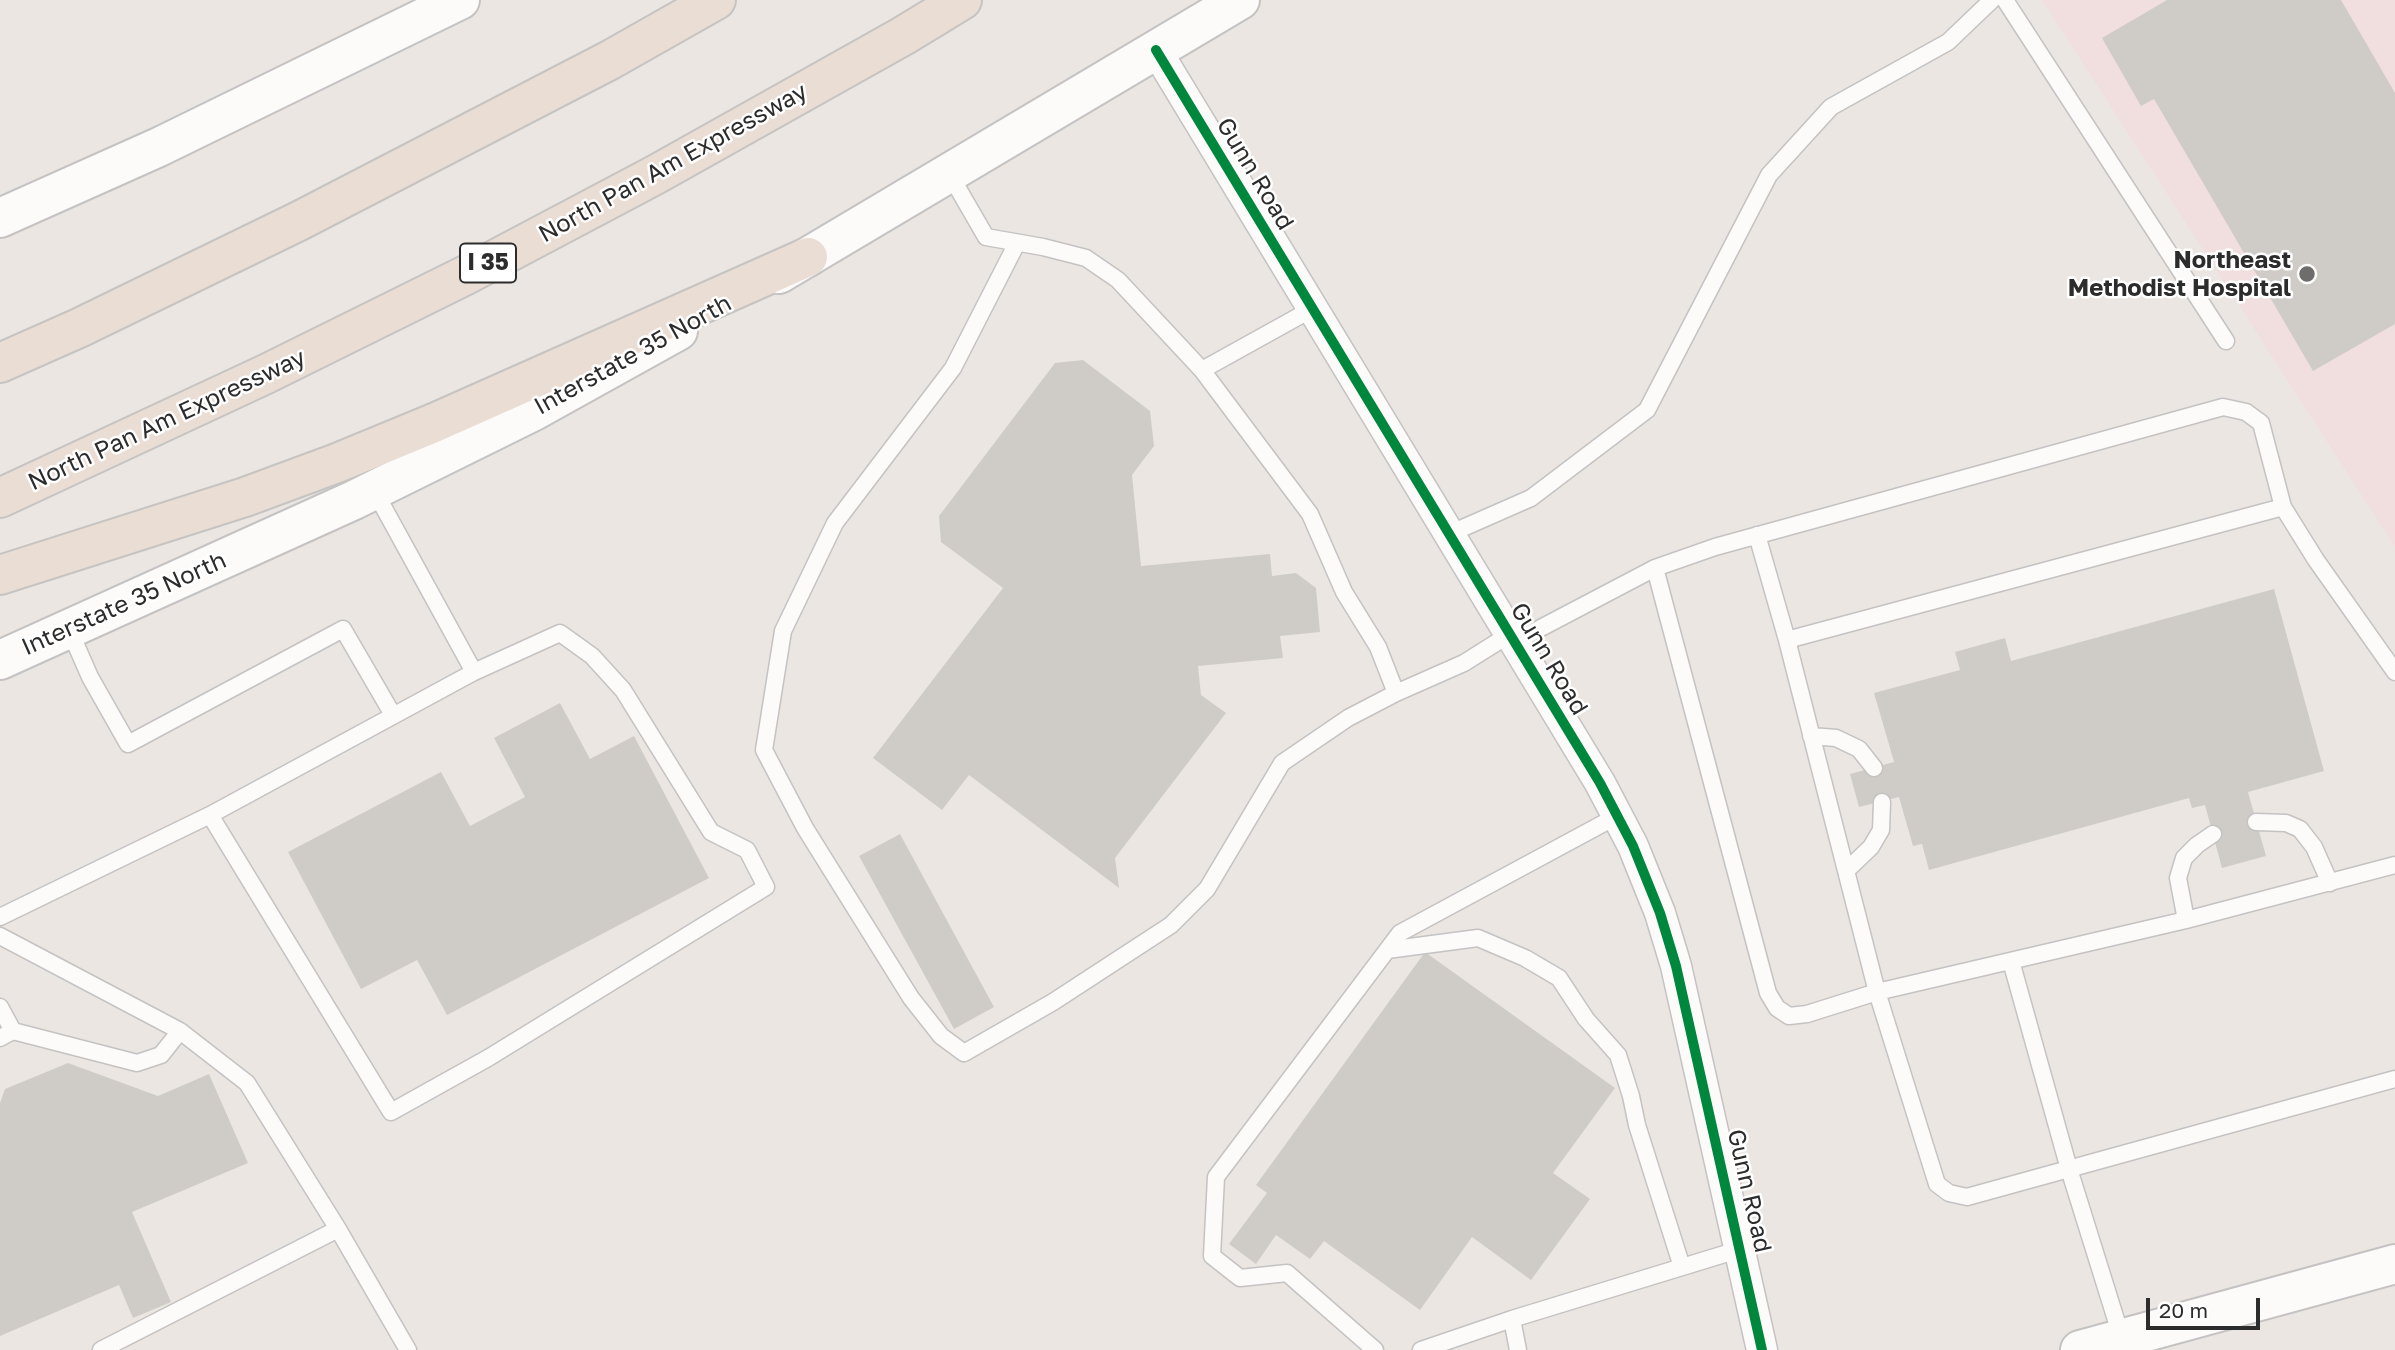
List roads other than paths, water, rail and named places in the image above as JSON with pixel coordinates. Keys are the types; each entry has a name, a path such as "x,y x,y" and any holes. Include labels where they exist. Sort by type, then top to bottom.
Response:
{"highway":[{"path":"0,363 79,328 299,221 610,60 716,0"},
{"name":"North Pan Am Expressway","path":"0,498 266,374 466,275 666,168 903,36 962,0"},
{"path":"0,575 245,497 337,463 808,257"}],"main road":[{"path":"0,218 159,147 460,0"},
{"name":"Interstate 35 North","path":"0,660 374,490 534,411 808,257 1240,0"},
{"path":"2080,1350 2395,1264"}],"street":[{"name":"Gunn Road","path":"1156,50 1600,783 1633,846 1660,913 1676,966 1762,1350"}],"lane":[{"path":"1449,534 1531,498 1647,410 1769,175 1831,107 1948,42 1992,0"},
{"path":"2006,0 2227,341"},
{"path":"949,173 986,237 1086,258 1118,279 1202,370 1310,514 1344,592 1378,647 1396,693"},
{"path":"1017,243 953,368 835,523 783,631 764,750 805,828 911,998 941,1036 964,1053 1053,1002 1171,925 1207,889 1282,763 1348,718 1396,693 1464,663 1655,568 1715,547 2224,407 2246,412 2261,423 2283,507 2316,560 2395,672"},
{"path":"1202,370 1312,309"},
{"path":"374,490 474,672"},
{"path":"1787,640 2283,507"},
{"path":"1757,535 1787,640 1877,992 1937,1184 1949,1193 1966,1197 2395,1079"},
{"path":"1655,568 1768,993 1777,1008 1789,1016 1807,1014 1877,992 2186,920 2395,865"},
{"path":"69,629 90,677 128,744 343,629 393,715"},
{"path":"0,917 210,816 474,672 561,633 592,656 623,690 711,832 747,850 766,887 488,1058 391,1112 210,816"},
{"path":"1811,736 1836,738 1859,748 1874,768"},
{"path":"1846,871 1871,848 1881,830 1882,802"},
{"path":"1376,1350 1287,1273 1240,1278 1212,1255 1216,1177 1400,933 1617,816"},
{"path":"2256,822 2286,823 2300,829 2314,847 2330,883"},
{"path":"2186,920 2178,878 2184,858 2213,834"},
{"path":"0,936 180,1031 247,1083 338,1229 408,1350"},
{"path":"1387,950 1478,938 1525,958 1559,978 1586,1019 1618,1055 1682,1267"},
{"path":"2011,961 2069,1169 2122,1339"},
{"path":"0,1007 6,1035 137,1063 161,1055 180,1031"},
{"path":"101,1350 338,1229"},
{"path":"1421,1350 1511,1319 1741,1249"},
{"path":"1511,1319 1518,1350"}],"place":[{"name":"Northeast Methodist Hospital","path":"2307,274"}]}
